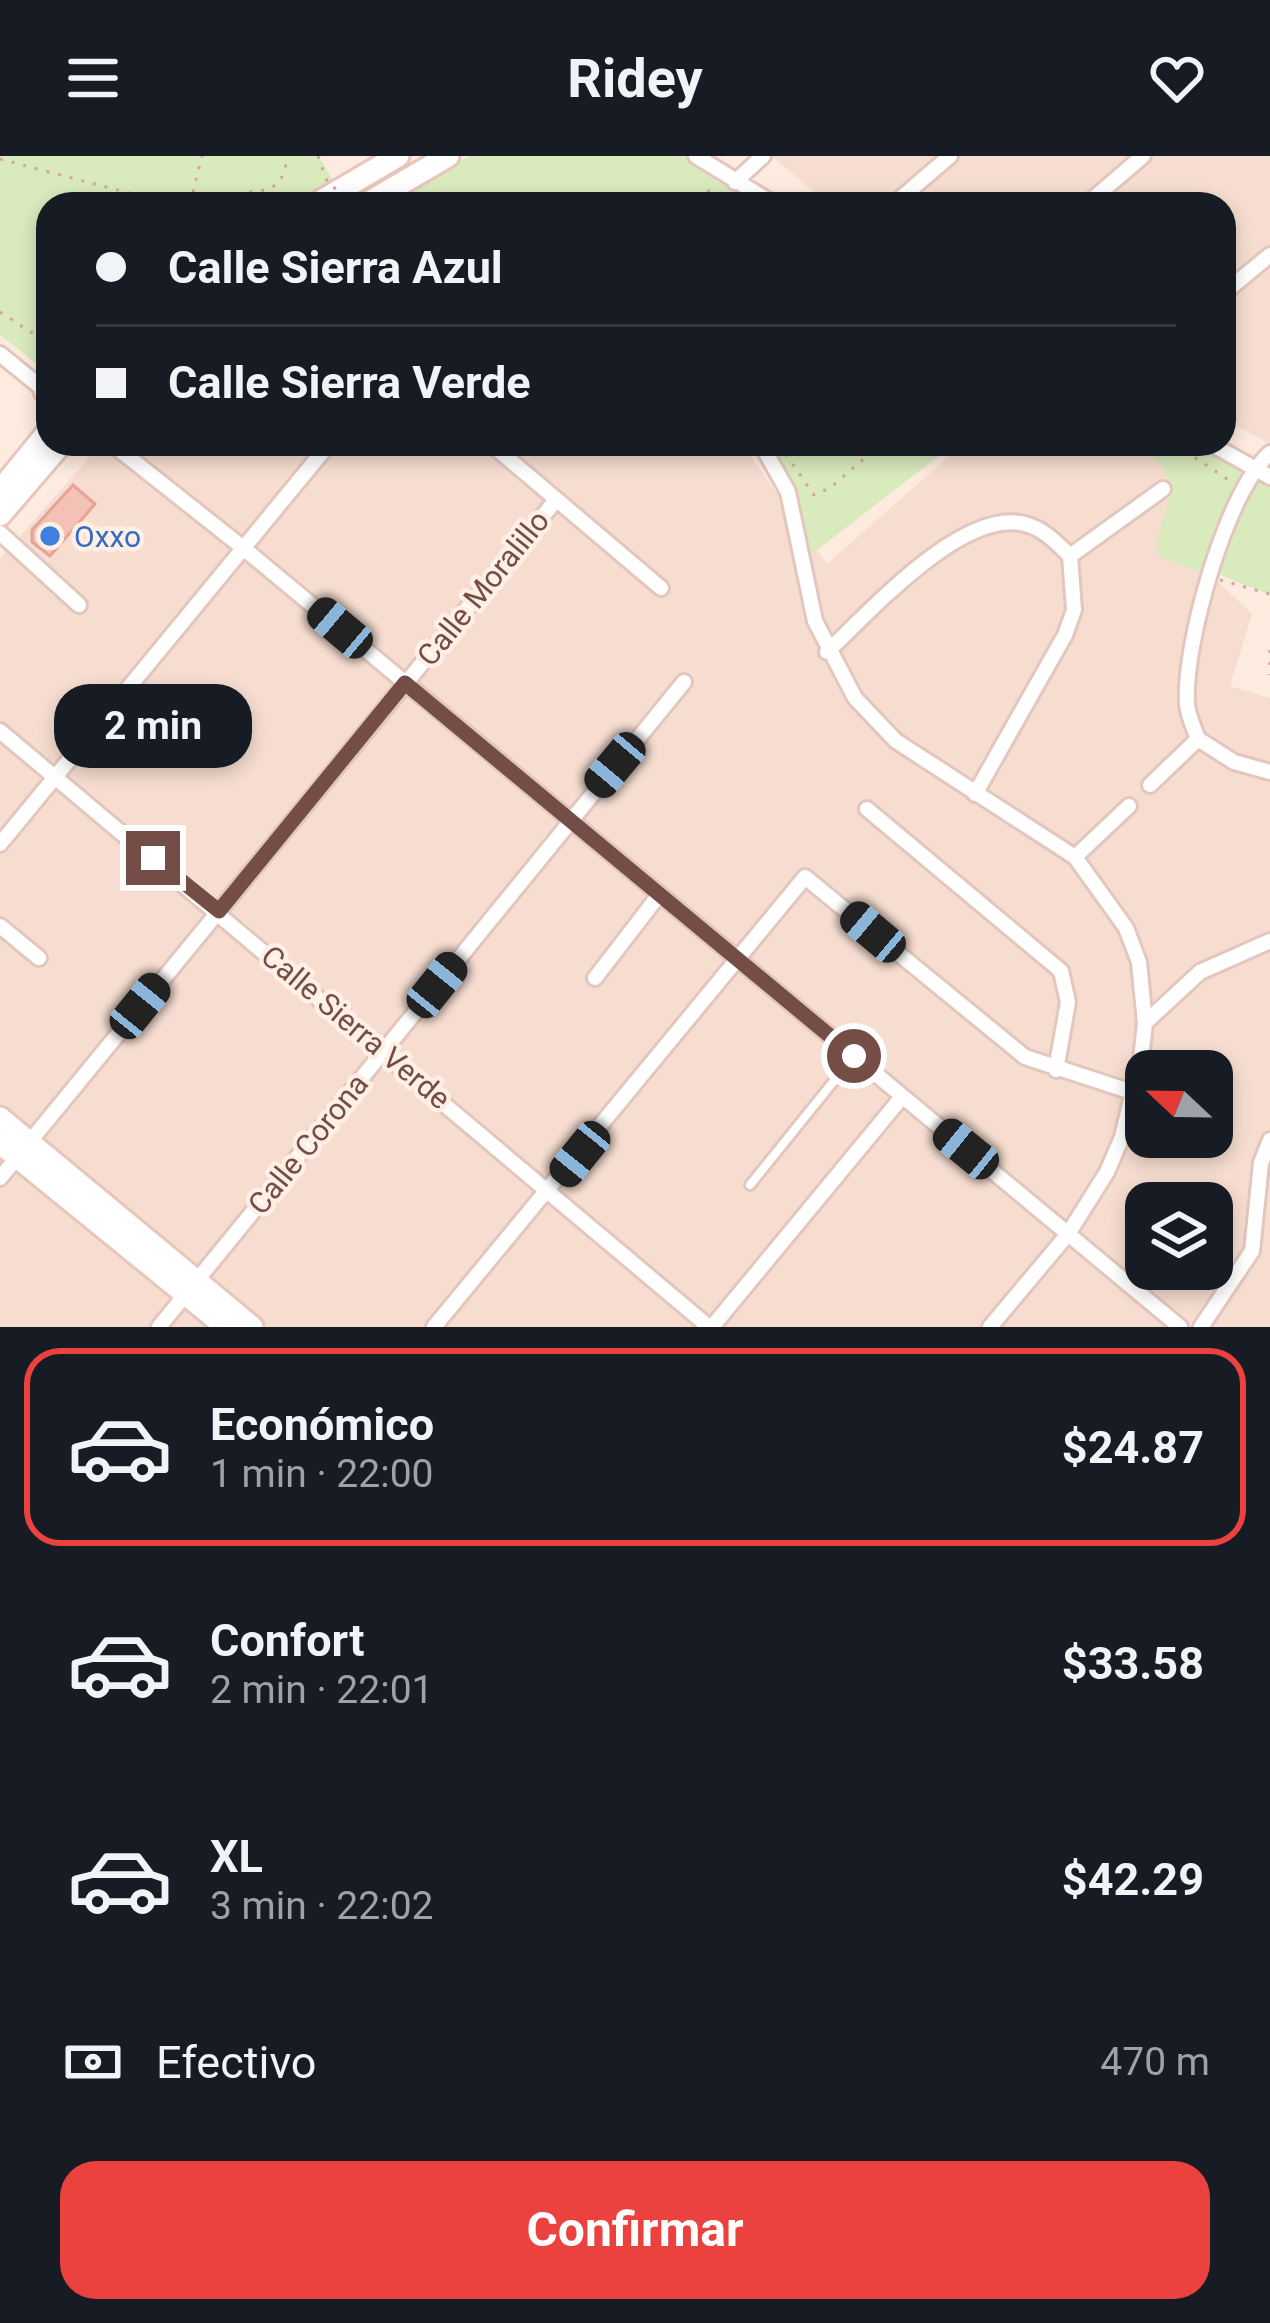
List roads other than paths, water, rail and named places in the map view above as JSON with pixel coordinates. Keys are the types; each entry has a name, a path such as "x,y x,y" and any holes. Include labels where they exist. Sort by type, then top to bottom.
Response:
{"street":[{"path":"336,192 398,156"},
{"path":"385,192 448,156"},
{"path":"696,156 753,192"},
{"path":"735,182 763,156"},
{"path":"908,192 950,156"},
{"path":"1101,192 1144,156"},
{"path":"1236,283 1270,255"},
{"path":"0,354 36,383"},
{"path":"0,491 36,447"},
{"path":"1270,453 1254,469 1209,570 1187,700 1198,739 1234,762 1270,772"},
{"path":"0,515 51,456"},
{"path":"127,456 1180,1327"},
{"path":"0,844 319,456"},
{"path":"504,456 661,588"},
{"path":"768,456 788,492 807,596 827,652 876,724 1075,857 1134,944 1145,1023 1142,1050"},
{"path":"1232,456 1270,477"},
{"path":"1070,556 1163,489"},
{"name":"Calle Moralillo","path":"0,1178 15,1147 219,911 556,500"},
{"path":"827,652 914,572 981,528 1023,524 1051,537 1070,556 1074,610 1065,635 975,794"},
{"path":"0,533 80,604"},
{"name":"Calle Corona","path":"159,1327 684,682"},
{"name":"Calle Sierra Verde","path":"0,731 711,1327"},
{"path":"1150,785 1198,739"},
{"path":"1075,857 1129,806"},
{"path":"867,809 1061,971 1068,1001 1056,1070"},
{"path":"434,1327 805,877 998,1039 1056,1070 1125,1090"},
{"path":"595,978 659,895"},
{"path":"0,926 40,958"},
{"path":"1145,1023 1200,972 1270,941"},
{"path":"711,1327 902,1096"},
{"path":"0,1118 15,1147 191,1288 252,1327"},
{"path":"990,1327 1068,1234 1107,1172 1125,1123"},
{"path":"1201,1327 1252,1252 1261,1162 1270,1140"},
{"path":"191,1288 226,1327"}],"lane":[{"path":"750,1185 854,1056"}],"place":[{"name":"Oxxo","path":"50,536"}]}
